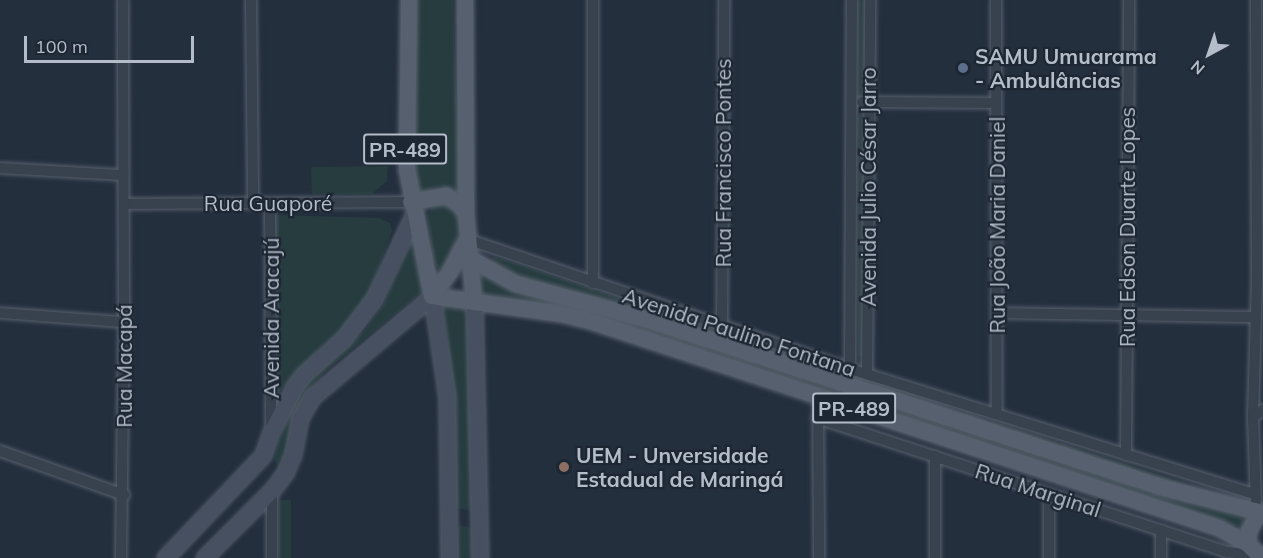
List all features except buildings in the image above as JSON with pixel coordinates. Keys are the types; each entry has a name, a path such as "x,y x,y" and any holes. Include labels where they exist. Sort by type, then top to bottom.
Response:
{"main road":[{"name":"PR-489","path":"409,0 405,147 412,208 426,267 437,289 471,302 562,314 593,322 1219,528 1257,553"},
{"name":"PR-489","path":"465,0 465,214 471,302"},
{"path":"165,558 255,465 263,455 294,387 303,375 344,338 374,299 412,208 446,196 459,204 465,214"},
{"path":"204,558 272,490 290,462 300,418 312,397 437,289 459,257 467,239"},
{"name":"PR-489","path":"469,258 488,271 516,284 649,320 1164,488 1261,513"},
{"path":"437,289 447,397 449,558"},
{"path":"471,302 480,558"},
{"path":"1257,553 1249,531 1261,513"}],"street":[{"name":"Rua Macapá","path":"121,558 124,495 123,0"},
{"path":"251,0 253,204"},
{"path":"593,0 593,283"},
{"name":"Rua Francisco Pontes","path":"722,327 724,0"},
{"name":"Avenida Julio César Jarro","path":"850,369 852,0"},
{"name":"Avenida Julio César Jarro","path":"867,374 870,0"},
{"name":"Rua João Maria Daniel","path":"996,0 997,414"},
{"name":"Rua Edson Duarte Lopes","path":"1126,455 1129,0"},
{"path":"1256,0 1260,57 1260,278 1256,317 1253,417 1254,494 1261,513"},
{"path":"851,102 996,103"},
{"path":"0,168 123,175"},
{"name":"Rua Guaporé","path":"124,204 270,204 412,208"},
{"name":"Avenida Aracajú","path":"270,204 272,432"},
{"name":"Avenida Paulino Fontana","path":"467,239 850,369 1254,494"},
{"path":"0,313 124,322"},
{"path":"998,313 1256,317"},
{"path":"818,396 819,558"},
{"path":"1253,417 1263,410"},
{"name":"Rua Marginal","path":"817,418 1228,552 1257,553"},
{"path":"0,451 124,495"},
{"path":"935,456 935,558"},
{"path":"272,490 272,558"},
{"path":"1049,494 1049,558"},
{"path":"1161,530 1161,558"}],"green space":[{"path":"416,0 453,0 459,194 440,186 428,190 417,198 414,157"},
{"path":"858,0 865,0 864,98 858,98"},
{"path":"858,115 864,115 864,356 858,356"},
{"path":"388,166 387,181 372,194 312,194 311,167"},
{"path":"444,202 456,212 459,233 441,274 432,258 427,215 435,204"},
{"path":"275,215 379,218 390,223 392,231 371,290 349,324 324,344 276,396"},
{"path":"414,234 424,290 330,367 304,395 281,466 278,467 274,459 278,441 299,393 312,376 365,330 383,305"},
{"path":"496,257 909,395 1240,501 1020,440 565,288 521,279 492,262 491,258"},
{"path":"477,274 507,288 571,302 1241,516 1244,520 1242,525 1235,526 1223,523 593,319 479,297"},
{"path":"443,305 466,308 468,311 473,508 471,510 458,509 455,505 457,414"},
{"path":"279,500 291,500 291,558 279,558"},
{"path":"460,525 472,528 472,558 457,558 457,527"}],"place":[{"name":"SAMU Umuarama - Ambulâncias","path":"963,68"},
{"name":"UEM - Unversidade Estadual de Maringá","path":"564,467"}]}
